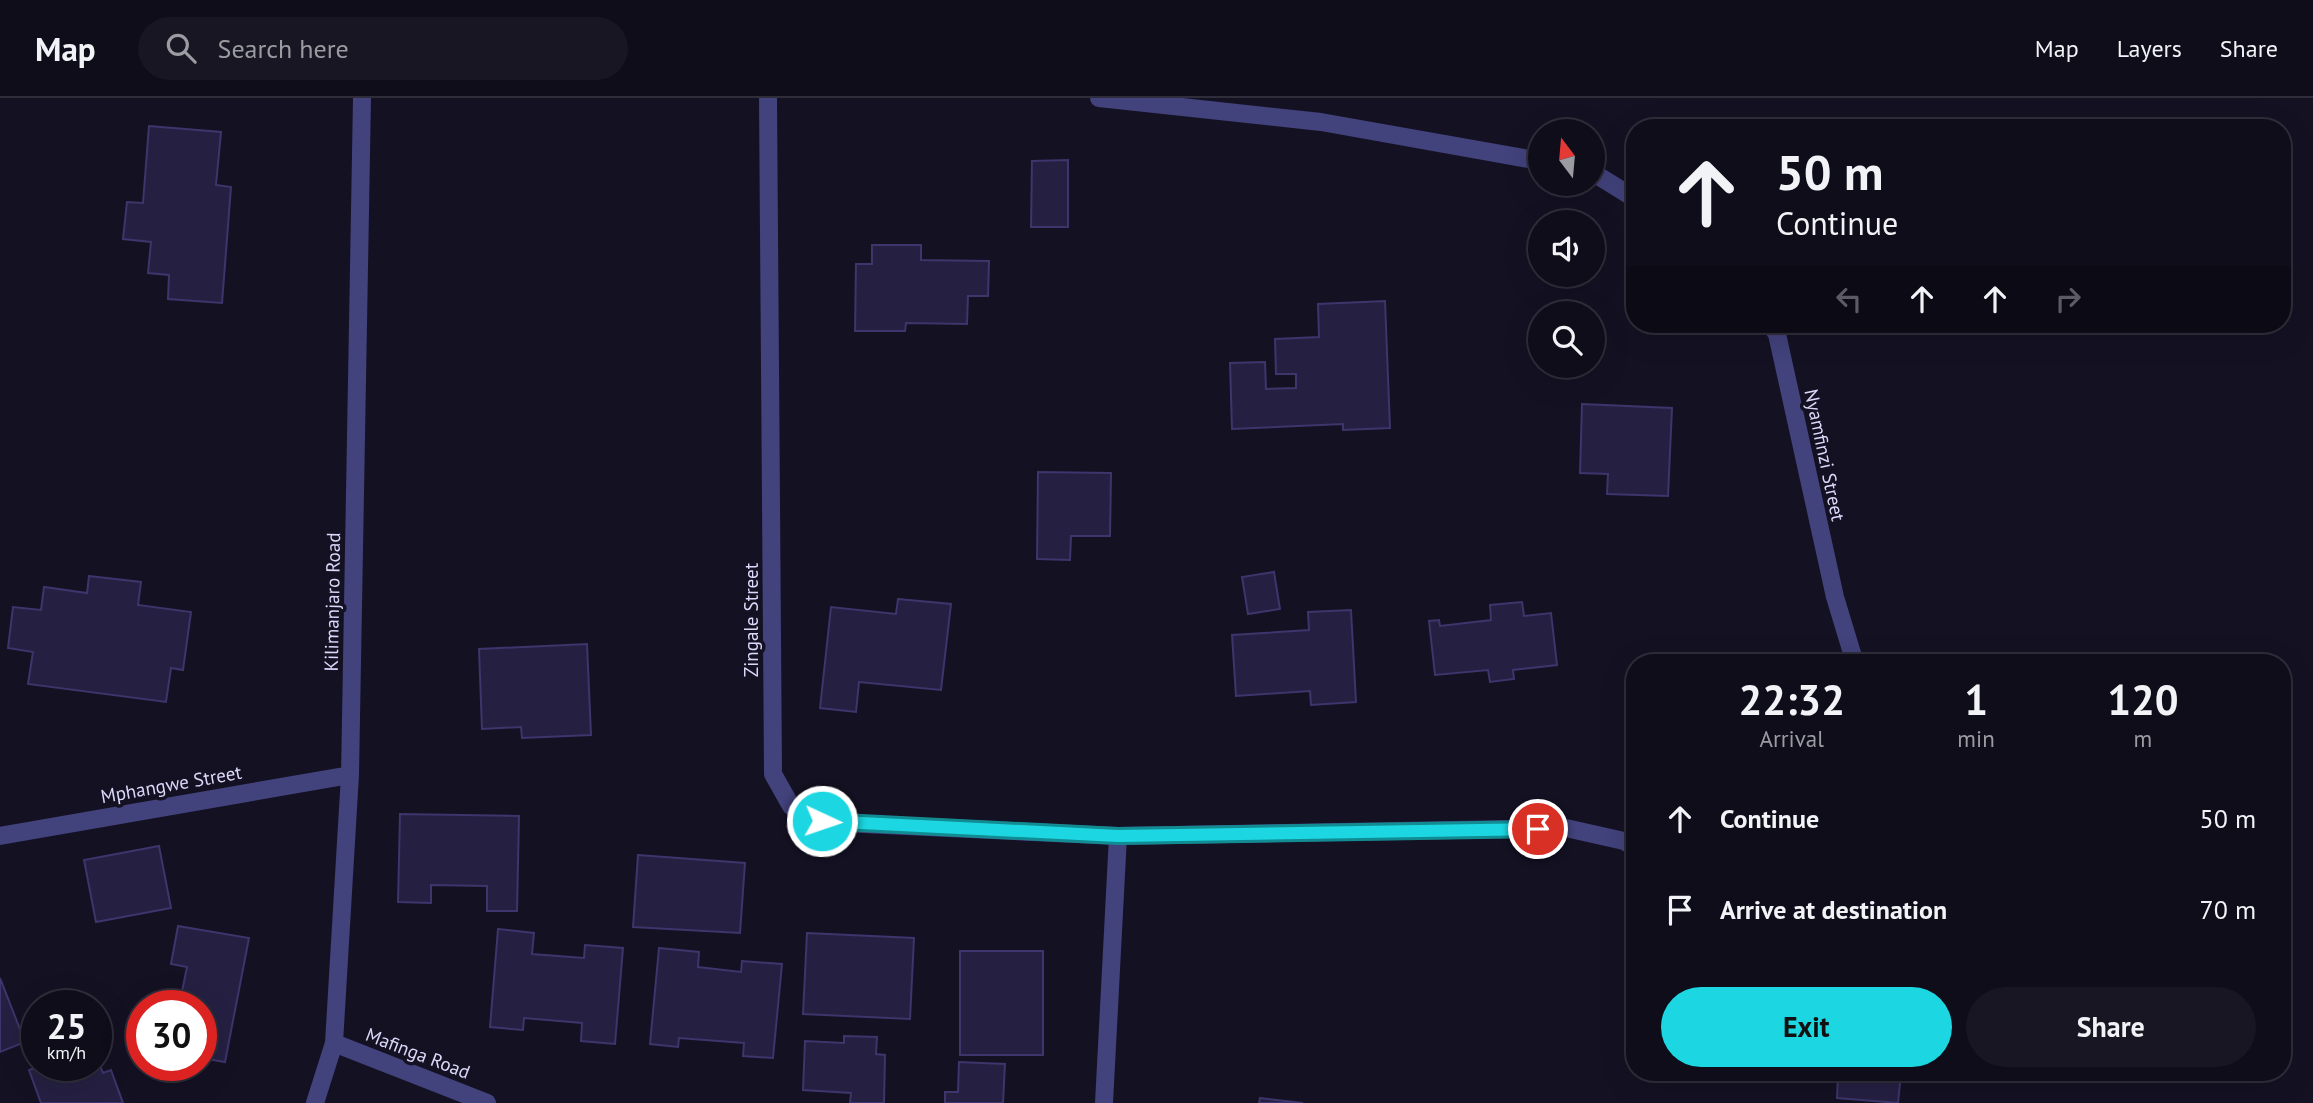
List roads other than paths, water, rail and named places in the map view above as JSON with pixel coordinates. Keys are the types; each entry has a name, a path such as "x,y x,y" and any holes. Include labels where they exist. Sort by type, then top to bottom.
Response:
{"street":[{"name":"Kilimanjaro Road","path":"315,1103 334,1043 350,775 362,98"},
{"name":"Zingale Street","path":"768,98 773,774 792,806 822,821 1118,836 1566,828 1626,842"},
{"path":"1099,98 1321,122 1528,159"},
{"path":"1605,180 1626,193"},
{"name":"Nyamfinzi Street","path":"1776,333 1835,597 1851,654"},
{"name":"Mphangwe Street","path":"0,836 350,775"},
{"path":"1104,1103 1118,836"},
{"name":"Mafinga Road","path":"334,1043 487,1103"}]}
